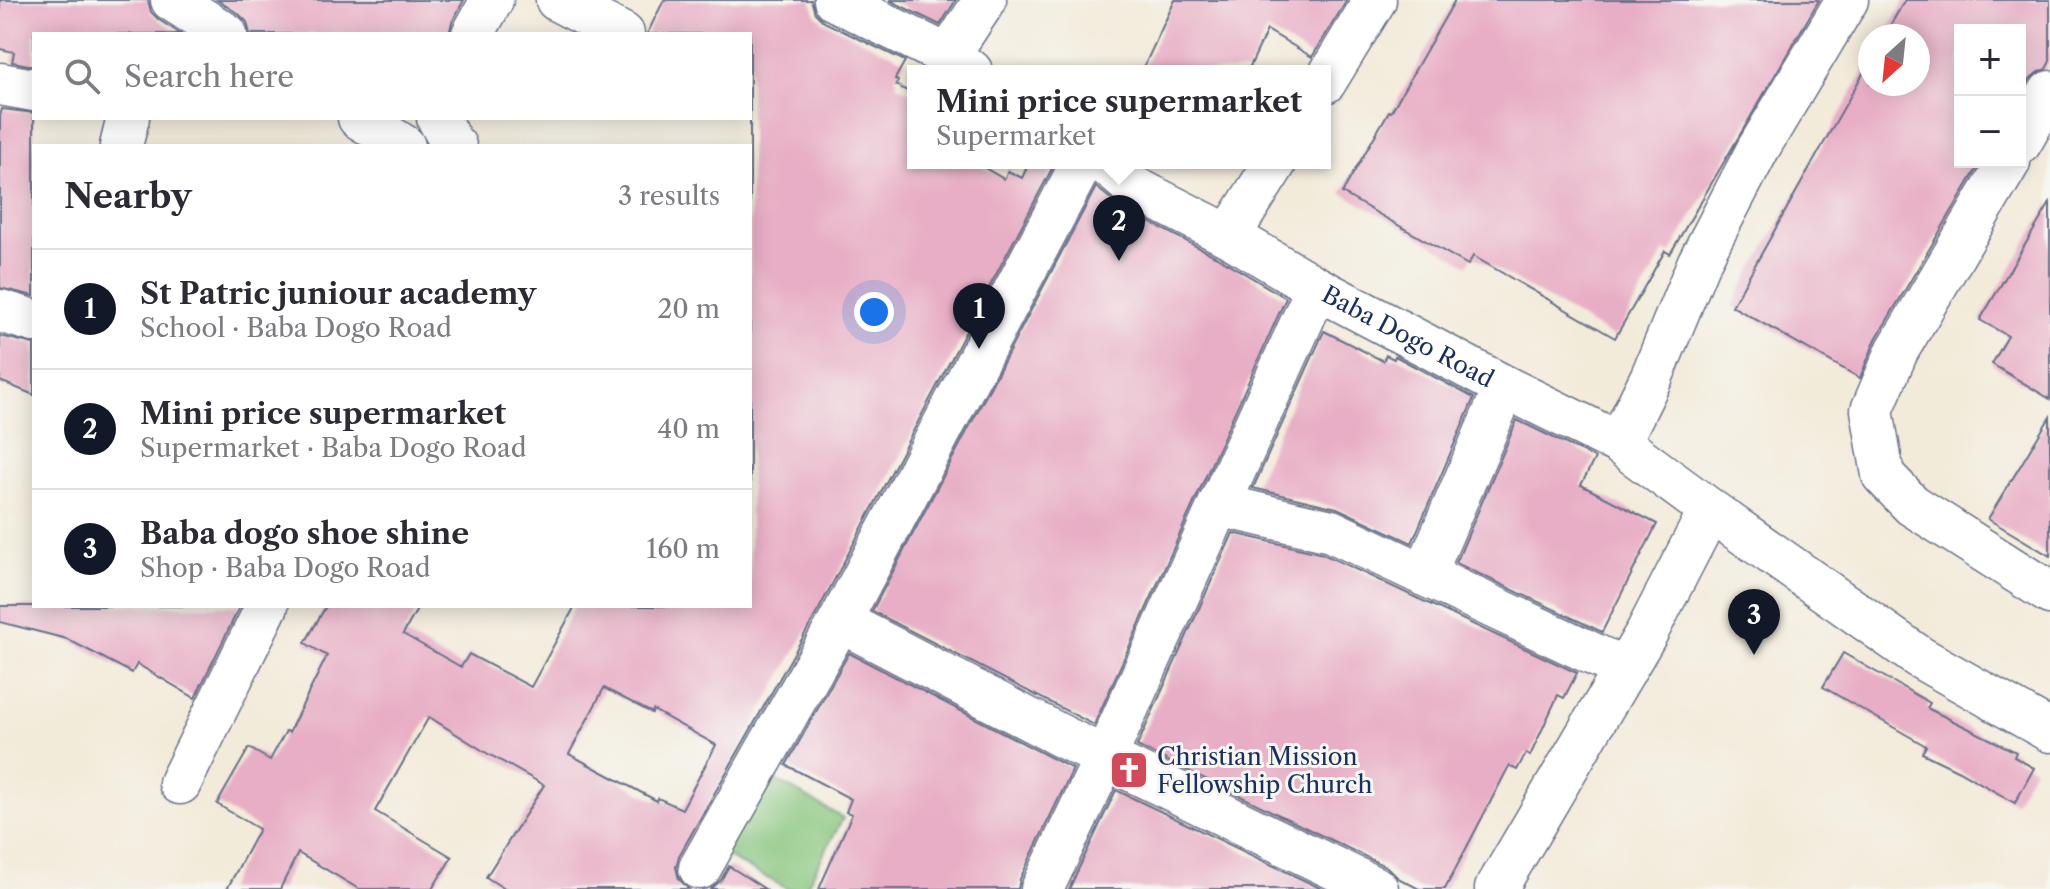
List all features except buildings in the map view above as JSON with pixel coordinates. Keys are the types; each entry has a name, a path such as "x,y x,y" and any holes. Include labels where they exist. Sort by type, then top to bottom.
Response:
{"street":[{"path":"152,0 168,21 171,32"},
{"path":"172,0 223,32"},
{"path":"474,32 492,0"},
{"path":"557,0 619,32"},
{"path":"835,0 960,63 985,0"},
{"path":"1331,72 1375,0"},
{"path":"1619,443 1652,376 1698,264 1758,149 1847,0"},
{"path":"0,84 32,90"},
{"path":"2026,133 2050,92"},
{"path":"122,144 128,120"},
{"path":"362,120 401,144"},
{"path":"419,144 428,120"},
{"path":"439,120 452,144"},
{"path":"2005,168 1897,351 1872,410 1883,475 1912,505 2050,593"},
{"path":"700,868 840,621 1079,169"},
{"name":"Baba Dogo Road","path":"1112,169 1133,187 1229,236 1317,288 1619,443 1919,657 2050,731"},
{"path":"1229,236 1271,169"},
{"path":"1042,889 1105,758 1317,288"},
{"path":"0,311 32,320"},
{"path":"1425,574 1505,387"},
{"path":"1219,505 1331,531 1625,669"},
{"path":"1496,889 1647,632 1710,510"},
{"path":"180,783 266,608"},
{"path":"840,621 1105,758 1377,889"}],"green space":[{"path":"765,774 843,818 805,889 788,889 720,853"}],"place":[{"name":"Mini price supermarket","path":"1119,261"},
{"name":"St Patric juniour academy","path":"979,349"},
{"name":"Baba dogo shoe shine","path":"1754,655"},
{"name":"Christian Mission Fellowship Church","path":"1129,770"}]}
